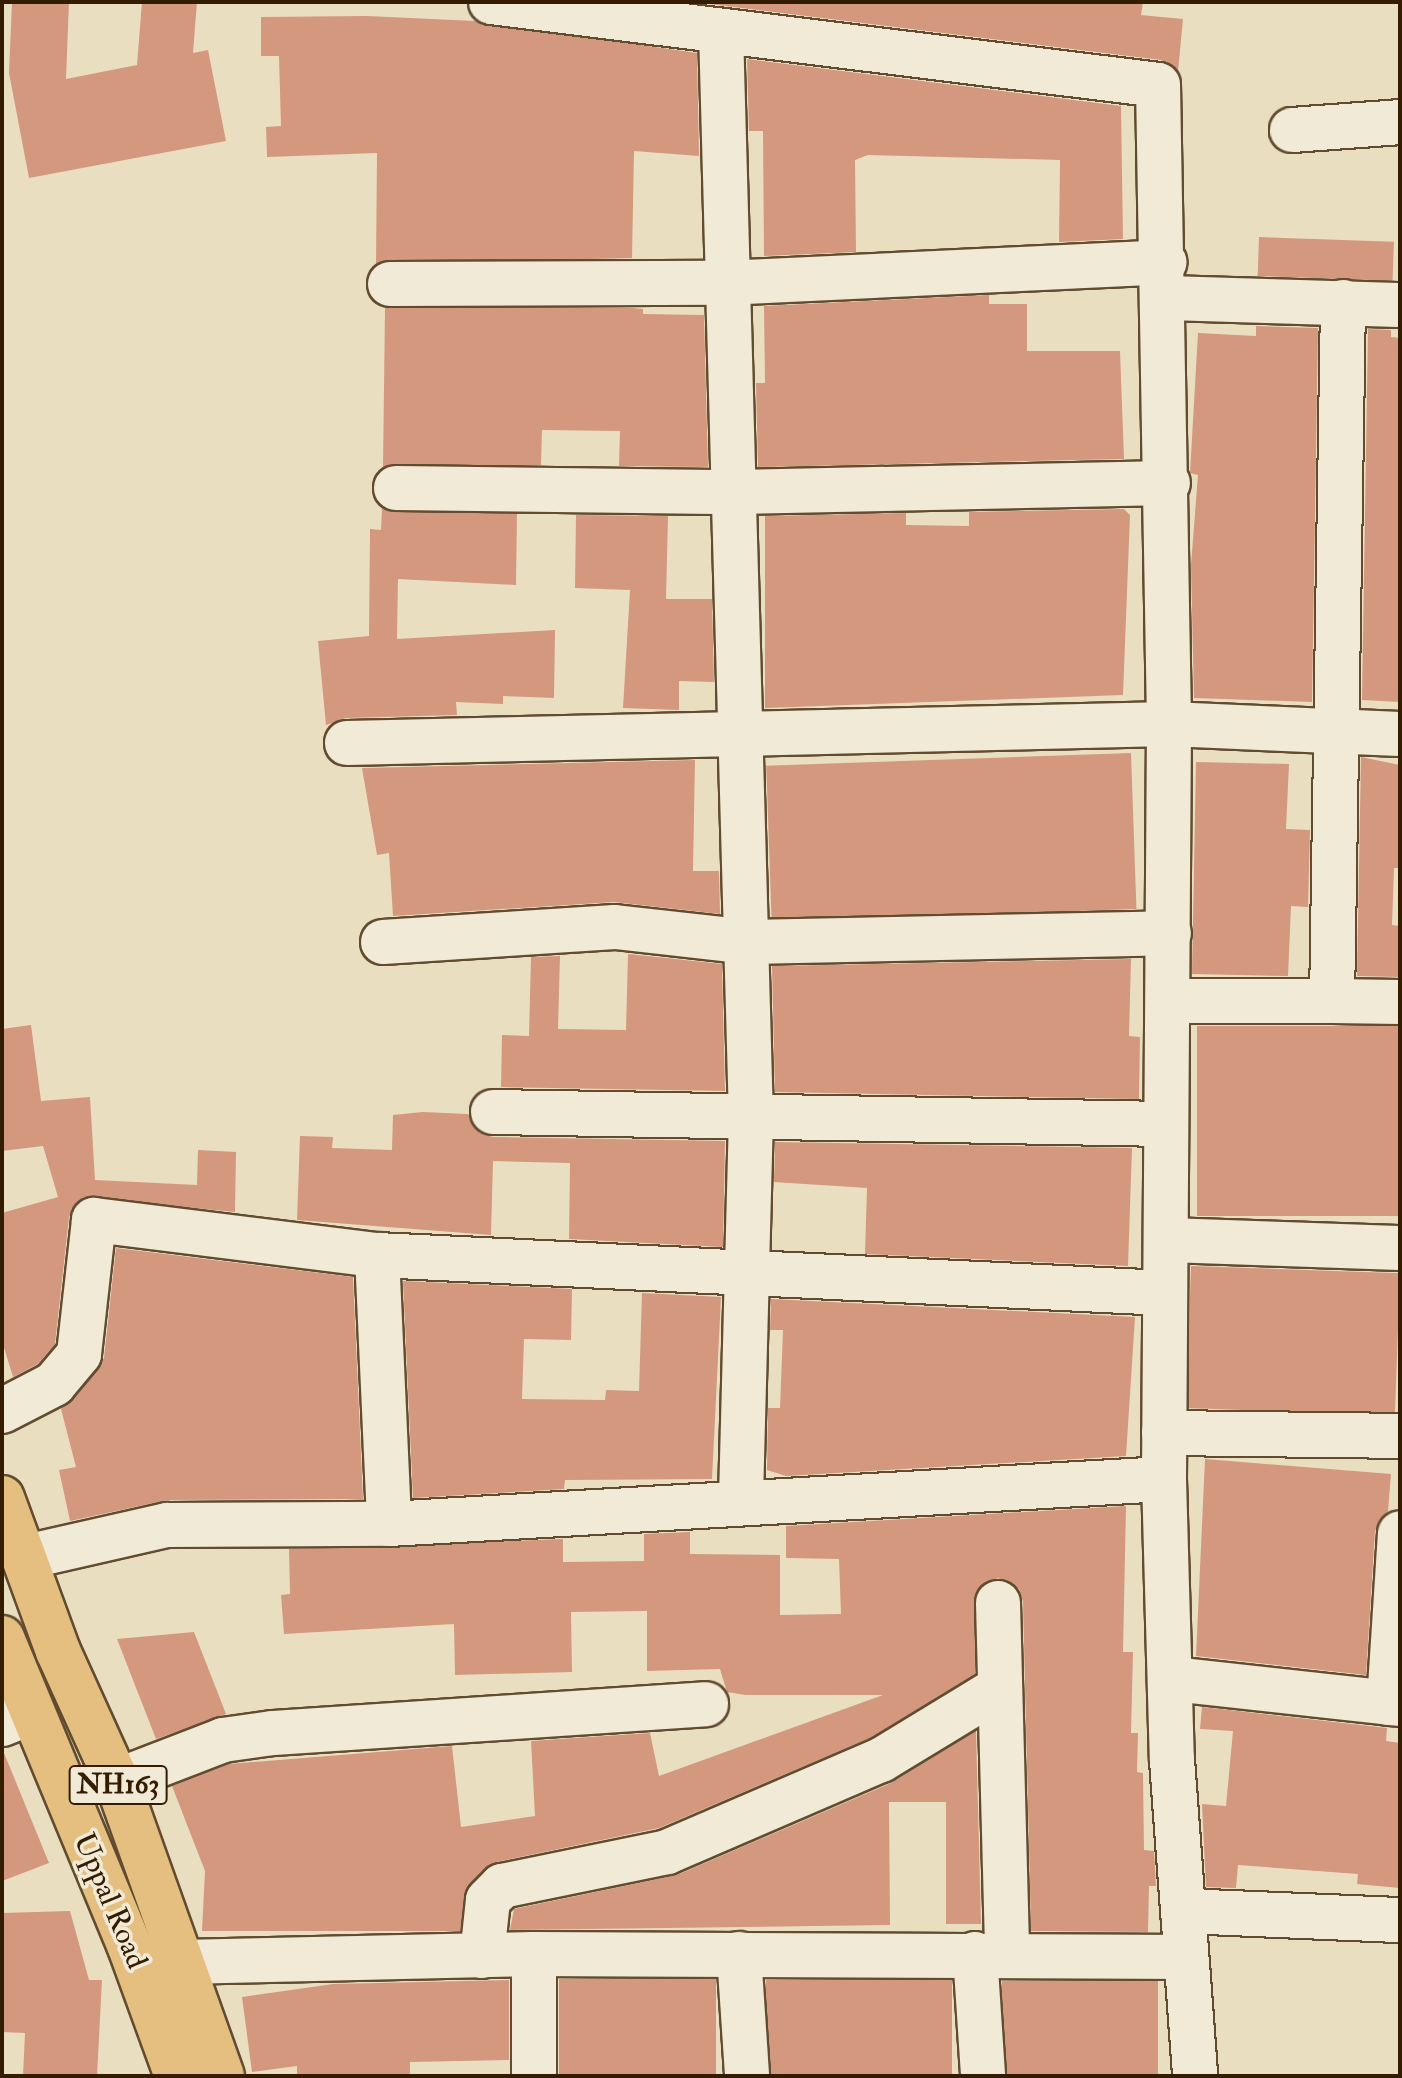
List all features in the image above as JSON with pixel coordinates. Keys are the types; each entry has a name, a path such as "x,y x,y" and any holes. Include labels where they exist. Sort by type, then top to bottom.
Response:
{"highway":[{"name":"NH163","path":"2,1498 58,1651 117,1781 222,2076"},
{"name":"Uppal Road","path":"2,1638 17,1718 139,1969 177,2076"}],"street":[{"path":"491,2 1158,85 1168,483 1168,1240 1164,1479 1185,1957 1195,2076"},
{"path":"721,31 724,283 736,492 739,734 748,942 751,1116 741,1499"},
{"path":"1292,130 1400,122"},
{"path":"390,284 1164,280 1343,302 1400,305"},
{"path":"1332,1001 1343,302"},
{"path":"396,488 736,492 1168,483"},
{"path":"347,743 1169,724 1336,734 1400,734"},
{"path":"383,942 615,927 748,942 1169,933"},
{"path":"1168,1001 1400,1002"},
{"path":"493,1112 1166,1124"},
{"path":"2,1411 54,1384 79,1354 94,1220 377,1255 1165,1293"},
{"path":"1168,1240 1400,1248"},
{"path":"377,1255 389,1524"},
{"path":"1164,1433 1400,1436"},
{"path":"26,1557 167,1525 389,1524 741,1499 1164,1479"},
{"path":"1173,1679 1394,1704 1400,1533"},
{"path":"983,2076 991,1954 998,1603"},
{"path":"482,1956 488,1900 502,1886 667,1852 881,1760 998,1689"},
{"path":"117,1781 223,1740 273,1733 706,1704"},
{"path":"1183,1911 1400,1920"},
{"path":"139,1969 181,1962 534,1954 1185,1957"},
{"path":"534,1954 534,2076"},
{"path":"739,1954 747,2076"}],"building":[{"path":"12,2 69,2 66,79 137,65 142,2 197,2 193,53 208,50 226,141 29,178 9,73"},
{"path":"693,2 1143,2 1141,15 1183,19 1178,71 1161,60"},
{"path":"367,16 475,21 697,53 699,156 634,151 632,258 376,264 377,153 267,157 266,127 281,126 279,56 261,56 261,17"},
{"path":"747,59 1121,106 1123,239 1059,242 1060,160 868,155 855,160 856,252 764,256 763,131 749,131"},
{"path":"1259,237 1394,242 1393,281 1258,276"},
{"path":"989,295 989,304 1027,304 1027,351 1120,351 1124,459 758,467 756,383 765,383 764,306"},
{"path":"385,308 632,308 643,309 643,314 704,315 708,467 619,466 620,431 542,430 541,465 383,467"},
{"path":"1256,326 1318,328 1312,702 1194,698 1191,565 1198,475 1190,473 1198,333 1256,336"},
{"path":"1368,329 1391,330 1391,337 1400,338 1400,702 1362,700"},
{"path":"382,508 517,514 516,585 398,579 397,639 555,630 554,698 503,696 503,704 456,702 457,715 346,718 326,725 318,641 369,636 370,529 381,530"},
{"path":"1124,509 1130,515 1123,695 765,708 765,516 906,513 906,525 969,526 969,512"},
{"path":"576,515 668,516 666,599 712,599 714,682 679,681 679,710 623,708 630,590 575,588"},
{"path":"1131,753 1136,909 772,922 766,766"},
{"path":"1361,757 1400,765 1400,868 1394,868 1392,925 1400,926 1400,977 1357,976"},
{"path":"695,760 693,871 719,871 720,914 614,902 393,916 389,853 377,855 362,768"},
{"path":"1196,762 1289,764 1286,829 1310,830 1308,907 1291,906 1288,976 1192,974"},
{"path":"628,954 722,964 725,1091 501,1087 502,1035 529,1036 531,957 560,956 558,1029 626,1030"},
{"path":"1131,959 1129,1036 1140,1037 1139,1099 775,1092 772,966"},
{"path":"31,1025 41,1101 90,1097 95,1180 197,1185 198,1150 236,1152 235,1212 83,1197 69,1217 55,1344 38,1364 13,1377 2,1341 2,1213 58,1197 43,1146 2,1151 2,1029"},
{"path":"1197,1026 1400,1026 1400,1216 1197,1216"},
{"path":"423,1112 468,1114 480,1133 493,1137 725,1141 723,1247 569,1239 570,1163 493,1161 491,1235 297,1220 300,1136 333,1137 332,1148 392,1150 393,1115"},
{"path":"775,1142 1132,1148 1128,1266 865,1254 867,1188 774,1182"},
{"path":"116,1248 353,1277 363,1499 167,1500 70,1521 59,1470 76,1467 61,1409 104,1358"},
{"path":"1191,1266 1400,1273 1395,1415 1186,1408"},
{"path":"403,1281 572,1289 571,1340 524,1339 522,1399 605,1400 606,1390 639,1391 642,1293 721,1297 712,1479 565,1480 564,1489 413,1498"},
{"path":"771,1299 1135,1317 1126,1456 786,1476 767,1470 768,1408 780,1408 783,1330 770,1330"},
{"path":"1205,1459 1391,1474 1388,1511 1375,1531 1366,1675 1196,1656"},
{"path":"1126,1506 1123,1652 1133,1652 1131,1733 1138,1733 1137,1772 1143,1773 1144,1850 1154,1851 1156,1886 1149,1886 1148,1932 1031,1931 1023,1602 1019,1589 998,1578 976,1592 975,1674 870,1738 659,1828 496,1862 470,1883 460,1931 202,1931 205,1871 172,1786 229,1764 452,1746 461,1827 535,1816 531,1741 650,1733 659,1776 883,1695 745,1695 727,1692 720,1669 647,1671 647,1611 571,1612 572,1672 455,1675 454,1624 284,1634 281,1595 290,1594 289,1549 563,1539 563,1562 644,1561 644,1534 690,1532 690,1554 780,1555 780,1615 841,1614 839,1559 786,1558 786,1526"},
{"path":"194,1632 226,1714 156,1739 117,1639"},
{"path":"1202,1707 1387,1728 1386,1741 1400,1743 1400,1888 1357,1884 1358,1874 1238,1865 1236,1888 1206,1887 1202,1804 1226,1806 1233,1731 1200,1729"},
{"path":"976,1731 981,1924 946,1924 946,1802 889,1802 890,1925 510,1930 514,1909 677,1875 891,1783"},
{"path":"2,1748 49,1863 2,1881"},
{"path":"70,1911 89,1980 102,1980 97,2076 23,2076 25,2033 2,2032 2,1913"},
{"path":"559,1979 716,1979 716,2076 559,2076"},
{"path":"509,1980 509,2060 410,2062 410,2076 297,2076 297,2066 252,2072 242,1997 333,1984"},
{"path":"766,1980 952,1980 952,2076 766,2076"},
{"path":"1002,1981 1158,1981 1158,2076 1002,2076"}]}
